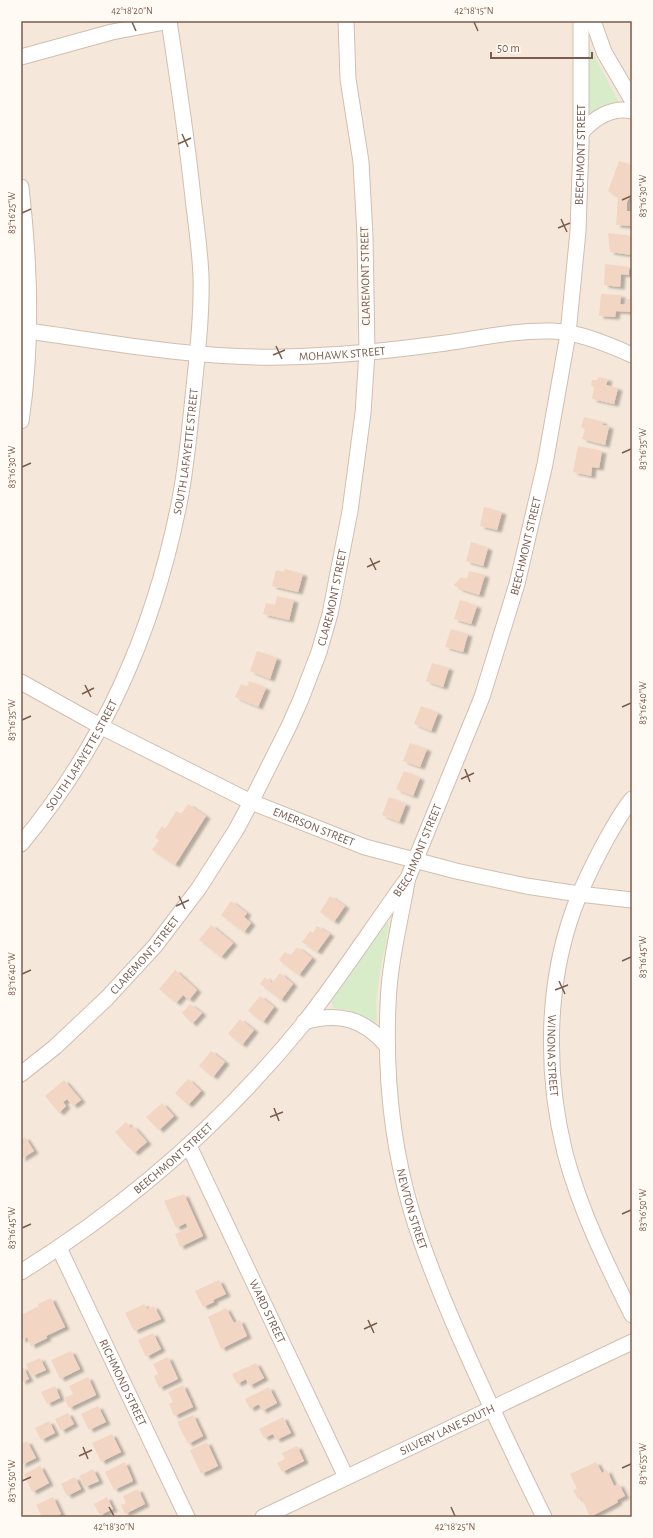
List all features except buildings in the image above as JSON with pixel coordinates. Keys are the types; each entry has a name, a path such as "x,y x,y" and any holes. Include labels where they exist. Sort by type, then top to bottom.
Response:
{"street":[{"path":"21,57 112,32 169,21"},
{"name":"SOUTH LAFAYETTE STREET","path":"21,844 37,825 73,774 110,710 136,651 155,599 179,508 187,461 201,303 199,250 188,144 169,21"},
{"name":"CLAREMONT STREET","path":"21,1074 55,1047 92,1013 132,972 155,946 199,888 236,830 251,802 301,699 319,652 330,614 342,554 356,469 363,413 367,352 365,236 361,162 348,79 346,21"},
{"name":"BEECHMONT STREET","path":"21,1272 59,1248 128,1198 189,1146 245,1091 304,1022 340,975 408,878 482,697 517,584 545,464 568,334 578,230 581,134 581,21"},
{"path":"593,21 604,52 632,100"},
{"path":"581,134 590,123 608,113 625,109 632,111"},
{"path":"21,187 28,268 30,315 25,331 21,421"},
{"name":"MOHAWK STREET","path":"25,331 197,355 283,358 328,356 367,352 507,334 552,331 568,334"},
{"path":"568,334 599,342 632,354"},
{"name":"EMERSON STREET","path":"21,682 100,726 251,802 365,847 415,861 526,886 632,900"},
{"name":"WINONA STREET","path":"632,799 618,819 599,853 579,894 564,941 555,990 552,1043 556,1098 565,1153 578,1194 592,1228 632,1315"},
{"name":"NEWTON STREET","path":"408,878 394,954 388,1003 388,1083 400,1163 412,1213 433,1275 490,1408 544,1517"},
{"path":"304,1022 327,1017 350,1019 371,1029 387,1046"},
{"name":"WARD STREET","path":"189,1146 346,1477"},
{"name":"RICHMOND STREET","path":"59,1248 187,1517"},
{"name":"SILVERY LANE SOUTH","path":"263,1517 490,1408 632,1342"}],"shaded area":[{"path":"21,21 632,21 632,1517 21,1517"}],"green space":[{"path":"588,44 619,102 618,105 589,116 587,113"},
{"path":"385,922 387,922 389,926 376,1000 377,1021 375,1025 349,1010 333,1008 331,1001"}]}
